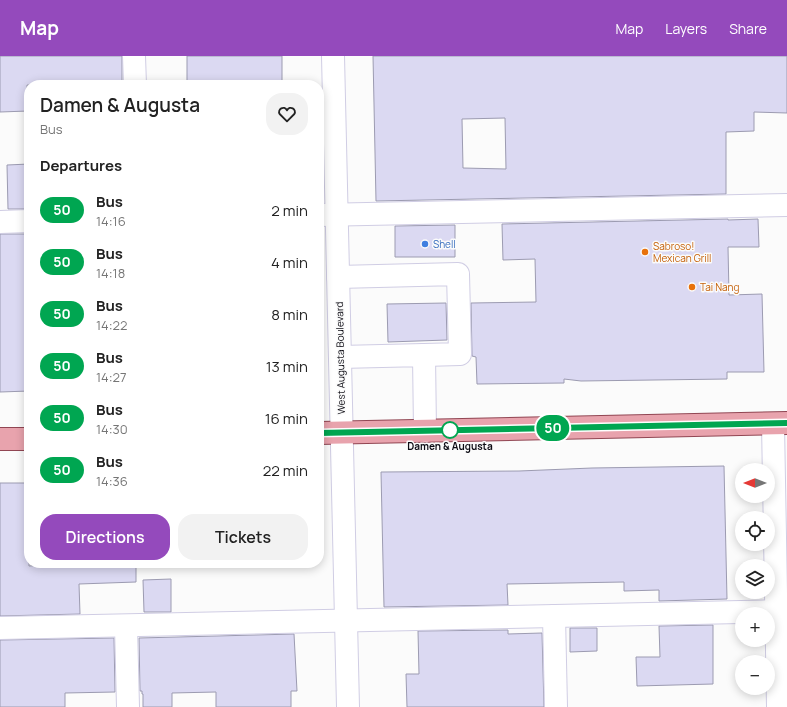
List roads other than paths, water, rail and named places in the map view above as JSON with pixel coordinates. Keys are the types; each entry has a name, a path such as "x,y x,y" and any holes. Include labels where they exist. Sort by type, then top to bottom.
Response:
{"main road":[{"path":"324,433 780,424"},
{"path":"0,439 24,439"}],"street":[{"path":"134,56 134,80"},
{"name":"West Augusta Boulevard","path":"333,56 328,215 338,277 348,707"},
{"path":"328,215 787,205"},
{"path":"0,222 24,221"},
{"path":"338,277 458,274 460,354 340,357"},
{"path":"424,355 425,431"},
{"path":"778,707 782,611 780,424"},
{"path":"0,628 782,611"},
{"path":"554,616 556,707"},
{"path":"126,626 128,707"}],"place":[{"name":"Shell","path":"425,244"},
{"name":"Sabroso! Mexican Grill","path":"645,252"},
{"name":"Tai Nang","path":"692,287"},
{"name":"Damen & Augusta","path":"450,430"}]}
